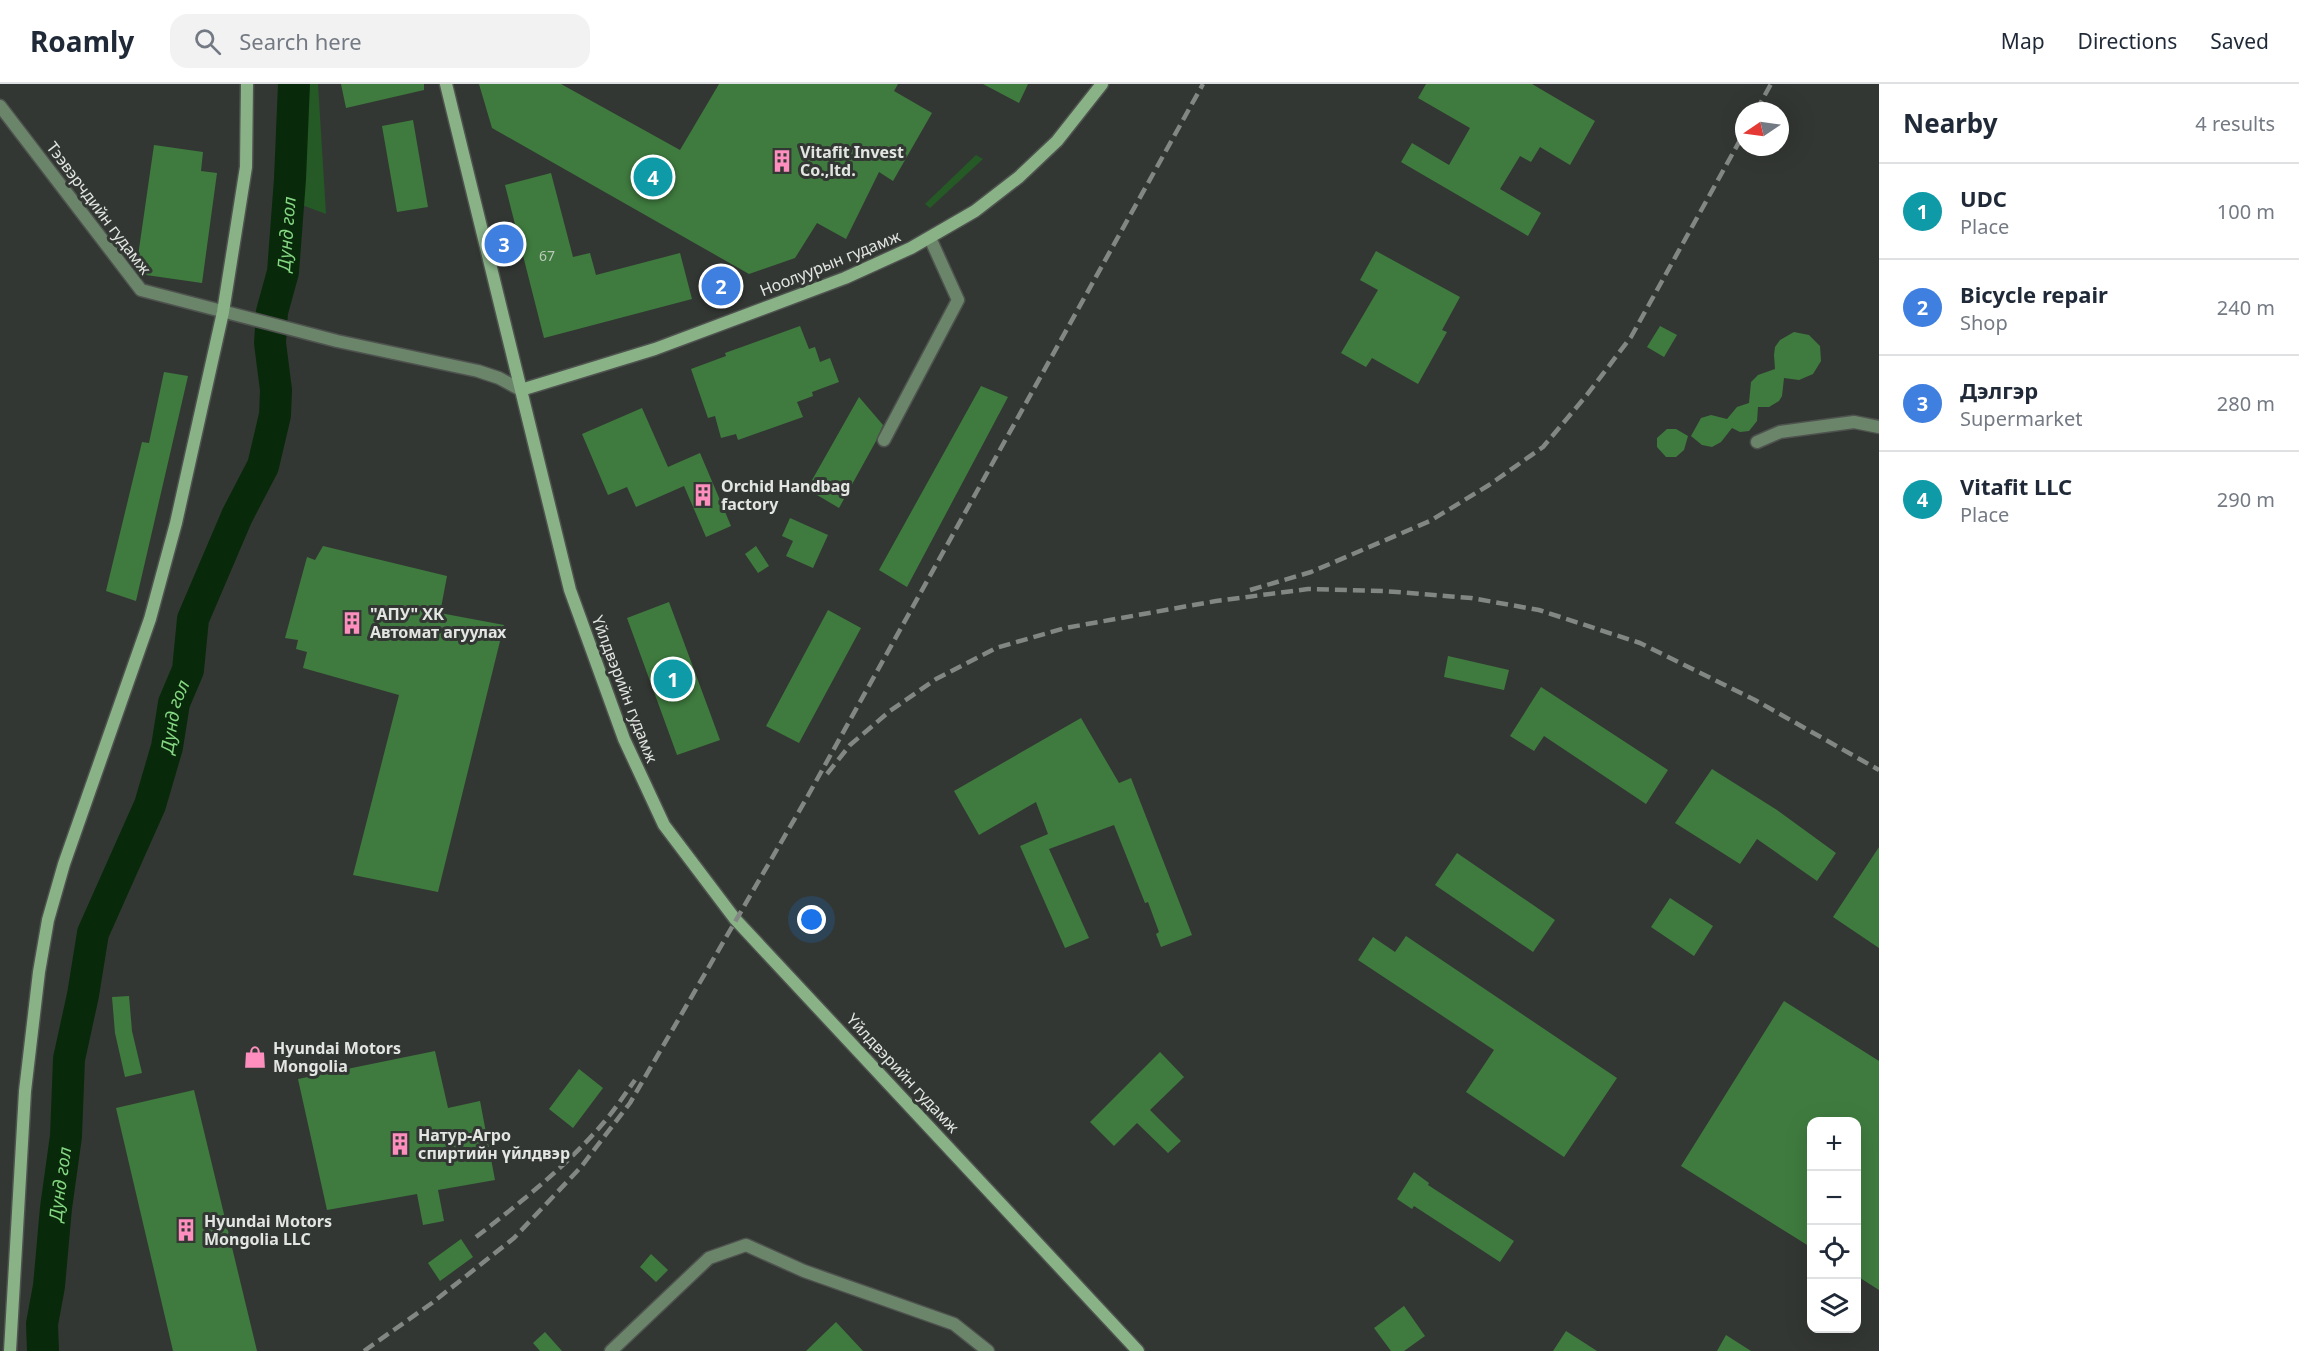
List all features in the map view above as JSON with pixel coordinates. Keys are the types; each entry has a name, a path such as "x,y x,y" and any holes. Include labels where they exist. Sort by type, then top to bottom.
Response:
{"street":[{"path":"10,1351 25,1091 39,972 48,920 64,864 159,589 176,523 223,312 246,167 247,84"},
{"name":"Yйлдвэрийн гудамж","path":"446,84 570,590 624,739 664,825 735,919 1138,1351"},
{"name":"Ноолуурын гудамж","path":"520,390 655,349 845,278 911,248 975,211 1019,177 1057,141 1102,84"},
{"name":"Тээвэрчдийн гудамж","path":"0,106 141,290 337,341 478,371 499,378 520,390"},
{"path":"884,440 958,300 930,238"},
{"path":"1757,442 1780,432 1854,422 1879,427"},
{"path":"611,1351 709,1258 746,1245 804,1271 954,1324 988,1351"}],"green space":[{"path":"303,84 318,84 326,214 302,205 298,133"},
{"path":"976,155 983,159 930,208 925,204"}],"building":[{"path":"341,84 424,84 424,90 346,108"},
{"path":"479,84 561,84 680,150 719,84 898,84 894,91 932,113 893,181 879,172 846,239 817,223 795,258 749,274 492,128"},
{"path":"983,84 1028,84 1019,103"},
{"path":"1426,84 1532,84 1595,121 1570,165 1540,147 1531,162 1520,156 1500,189 1541,213 1528,236 1401,162 1412,143 1449,165 1470,128 1418,98"},
{"path":"413,120 428,207 397,212 382,126"},
{"path":"154,145 203,152 201,171 217,173 202,283 139,274 136,270"},
{"path":"551,173 573,257 590,253 596,275 680,253 692,299 544,338 505,185"},
{"path":"1376,251 1460,297 1442,330 1447,332 1418,384 1372,358 1366,367 1341,353 1378,290 1360,280"},
{"path":"800,326 809,349 815,347 820,362 830,358 839,382 812,392 813,396 797,402 803,417 738,440 736,434 721,438 715,416 708,418 691,369 726,356 725,353"},
{"path":"1660,326 1677,335 1664,357 1647,347"},
{"path":"1794,332 1809,335 1820,346 1821,361 1813,374 1799,380 1784,378 1782,396 1779,401 1769,407 1758,407 1757,421 1749,431 1740,432 1732,428 1721,442 1712,447 1702,445 1691,436 1701,418 1711,415 1727,419 1737,407 1749,403 1751,382 1758,375 1775,369 1775,347 1780,340"},
{"path":"164,372 188,376 136,601 106,591 142,442 149,443"},
{"path":"981,386 1008,397 907,587 879,570"},
{"path":"859,397 883,425 839,508 807,489"},
{"path":"642,408 668,467 700,453 731,526 706,537 684,486 636,507 627,487 608,495 582,434"},
{"path":"1667,429 1676,429 1688,436 1684,450 1676,457 1666,457 1657,447 1657,438"},
{"path":"790,518 828,535 813,568 786,556 793,541 782,536"},
{"path":"323,546 447,576 440,613 504,625 438,892 353,875 399,695 303,668 307,652 296,649 298,640 285,638 307,557 315,560"},
{"path":"756,546 769,566 758,573 745,554"},
{"path":"669,602 720,740 677,755 627,618"},
{"path":"828,610 861,628 799,743 766,726"},
{"path":"1448,656 1509,670 1504,690 1444,677"},
{"path":"1541,687 1668,770 1646,804 1544,736 1534,751 1510,736"},
{"path":"1081,718 1119,783 1131,778 1192,935 1161,947 1156,934 1159,932 1148,902 1145,903 1114,825 1049,849 1089,938 1065,948 1020,846 1048,834 1036,802 979,835 954,791"},
{"path":"1712,769 1777,810 1836,853 1817,881 1757,839 1740,864 1675,823"},
{"path":"1879,847 1879,948 1833,917"},
{"path":"1457,853 1555,920 1533,952 1435,885"},
{"path":"1670,898 1713,926 1694,956 1651,927"},
{"path":"1406,936 1617,1078 1564,1157 1466,1092 1494,1050 1358,960 1373,937 1395,952"},
{"path":"129,996 132,1031 142,1073 125,1077 115,1033 112,997"},
{"path":"1784,1001 1879,1061 1879,1290 1861,1279 1861,1117 1807,1117 1807,1245 1681,1166"},
{"name":"Натур-Агро спиртийн үйлдвэр","path":"435,1051 448,1108 480,1101 495,1180 438,1190 444,1221 423,1225 417,1194 327,1210 298,1079"},
{"path":"1160,1052 1184,1077 1150,1110 1181,1141 1168,1153 1137,1123 1114,1146 1090,1122"},
{"path":"579,1069 603,1088 573,1128 549,1109"},
{"name":"Hyundai Motors Mongolia LLC","path":"194,1090 257,1351 173,1351 116,1108"},
{"path":"1414,1172 1429,1183 1428,1185 1514,1241 1500,1262 1414,1206 1412,1209 1397,1199"},
{"path":"461,1239 473,1257 440,1281 428,1263"},
{"path":"651,1254 668,1270 656,1282 640,1267"},
{"path":"1404,1306 1425,1336 1404,1351 1391,1351 1374,1328"},
{"path":"836,1322 863,1351 806,1351"},
{"path":"1566,1331 1597,1351 1553,1351"},
{"path":"545,1332 562,1351 540,1351 533,1343"},
{"path":"1726,1335 1751,1351 1717,1351"}],"waterway":[{"name":"Дунд гол","path":"43,1351 42,1324 49,1286 56,1208 66,1136 69,1059 93,933 150,805 167,747 174,703 188,670 193,619 237,516 263,466 275,415 276,390 270,343 272,312 283,272 294,84"}],"railway":[{"path":"364,1351 432,1303 514,1238 581,1167 630,1103 805,801 1203,84"},
{"path":"1761,102 1771,84"},
{"path":"1250,590 1311,572 1430,521 1489,485 1543,447 1631,337 1735,149"},
{"path":"827,774 850,745 890,711 936,679 996,648 1065,628 1216,601 1308,589 1384,591 1471,598 1539,610 1640,643 1755,700 1879,770"},
{"path":"476,1237 527,1197 575,1153 609,1116 635,1080"}],"place":[{"name":"Vitafit Invest Co.,ltd.","path":"782,161"},
{"name":"Vitafit LLC","path":"653,177"},
{"name":"Дэлгэр","path":"504,244"},
{"name":"Bicycle repair","path":"721,286"},
{"name":"Orchid Handbag factory","path":"703,495"},
{"name":"\"АПУ\" ХК Автомат агуулах","path":"352,623"},
{"name":"UDC","path":"673,679"},
{"name":"Hyundai Motors Mongolia","path":"255,1057"},
{"name":"Натур-Агро спиртийн үйлдвэр","path":"400,1144"},
{"name":"Hyundai Motors Mongolia LLC","path":"186,1230"}]}
